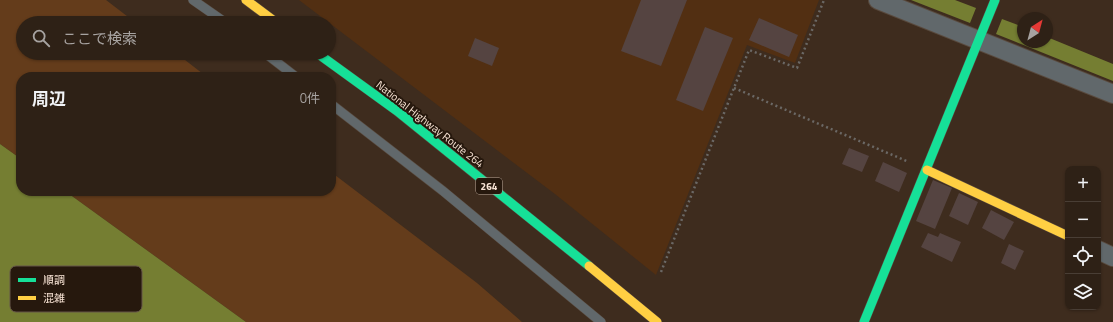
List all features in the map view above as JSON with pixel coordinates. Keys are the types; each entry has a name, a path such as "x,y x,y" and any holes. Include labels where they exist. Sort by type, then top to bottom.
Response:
{"main road":[{"path":"246,0 268,16"},
{"path":"864,322 995,0"},
{"name":"National Highway Route 264","path":"327,60 403,116 657,322"},
{"path":"927,170 1065,235"}],"street":[{"path":"878,0 1113,94"},
{"path":"1101,251 1113,257"}],"lane":[{"path":"193,0 216,16"},
{"path":"274,60 290,72"},
{"path":"336,108 443,191 601,322"}],"path":[{"path":"661,272 749,50 797,68 824,0"},
{"path":"734,88 927,170"}],"shaded area":[{"path":"0,0 106,0 127,16 16,16 16,60 185,60 201,72 16,72 16,155 0,144"},
{"path":"299,0 819,0 795,63 747,45 656,275 555,194 336,28 336,16 320,16"},
{"path":"911,0 955,0 976,8 970,23"},
{"path":"1002,19 1017,25 1017,42 996,34"},
{"path":"1053,39 1113,64 1113,81 1031,48 1053,48"},
{"path":"0,144 16,155 16,196 72,196 246,322 0,322"},
{"path":"336,176 477,283 522,322 246,322 72,196 336,196"}],"building":[{"path":"641,0 687,0 661,66 621,51"},
{"path":"759,18 798,35 789,57 749,40"},
{"path":"705,27 733,38 703,111 676,100"},
{"path":"475,38 499,48 492,66 468,56"},
{"path":"849,148 869,156 862,172 842,164"},
{"path":"883,162 907,173 899,192 875,181"},
{"path":"933,180 952,188 935,229 916,221"},
{"path":"959,193 978,202 968,225 949,216"},
{"path":"991,210 1014,222 1004,240 982,228"},
{"path":"928,233 938,237 940,233 961,242 952,262 921,247"},
{"path":"1009,244 1024,251 1015,270 1001,263"}],"traffic: fast":[{"path":"864,322 995,0"},
{"path":"327,60 397,111 589,266"}],"traffic: slow":[{"path":"246,0 268,16"},
{"path":"927,170 1065,235"},
{"path":"589,266 657,322"}]}
